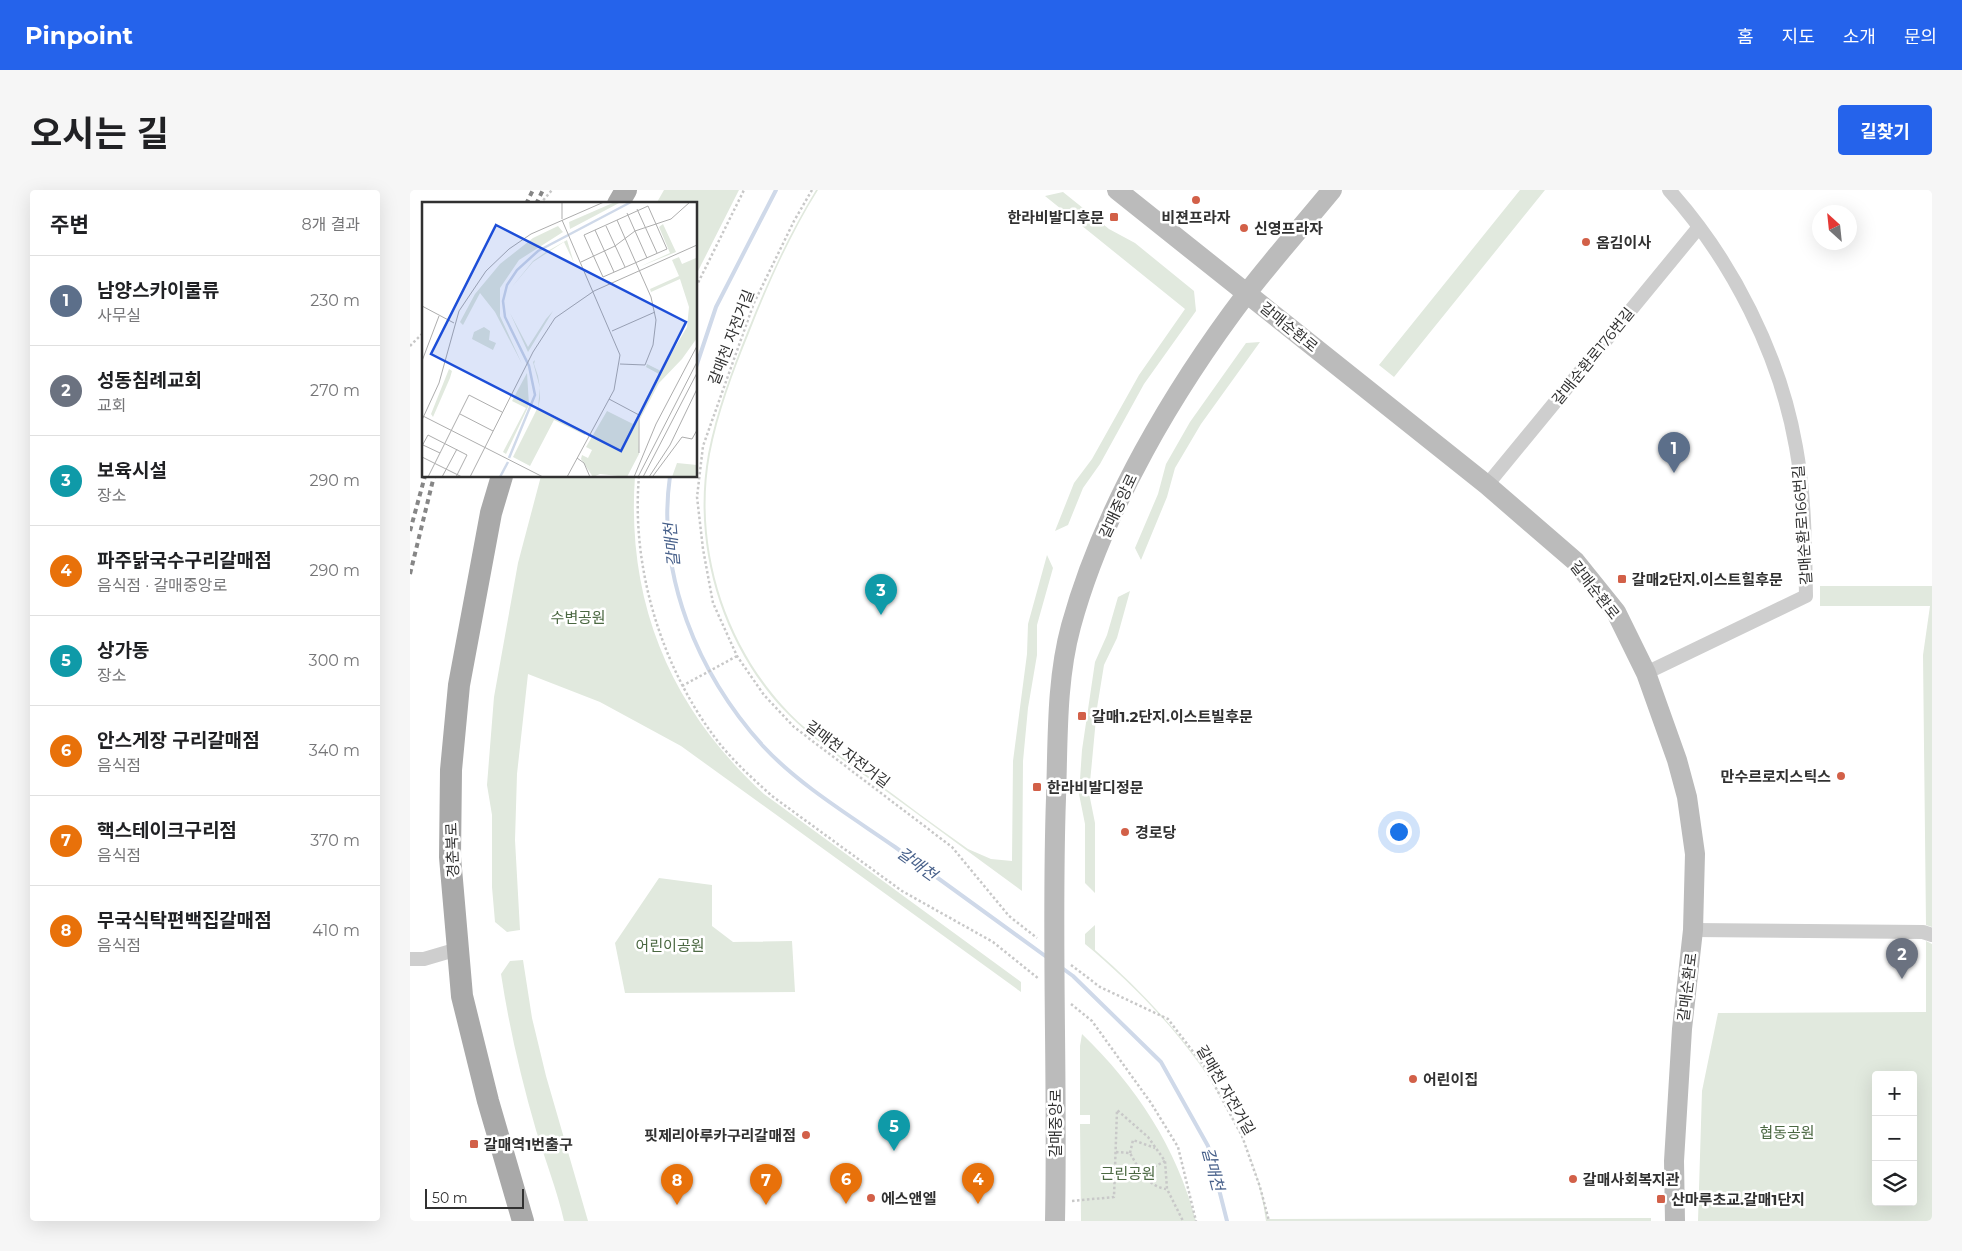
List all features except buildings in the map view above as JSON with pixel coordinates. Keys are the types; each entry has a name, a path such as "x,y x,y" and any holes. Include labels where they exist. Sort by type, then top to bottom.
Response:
{"main road":[{"path":"619,202 626,190"},
{"name":"경춘북로","path":"501,478 491,513 459,685 451,770 450,857 462,996 472,1040 524,1221"}],"street":[{"name":"갈매순환로","path":"1117,190 1487,485 1575,562 1616,612 1646,673 1677,760 1686,797 1695,854 1694,930 1681,1039 1674,1161 1675,1221"},
{"name":"갈매중앙로","path":"1055,1212 1053,880 1063,671 1070,628 1082,590 1124,490 1175,394 1247,293 1332,190"},
{"name":"갈매순환로166번길","path":"1646,673 1806,596 1802,492 1796,446 1779,383 1759,331 1730,274 1699,227 1670,190"},
{"name":"갈매순환로176번길","path":"1487,485 1699,227"},
{"path":"1694,930 1924,932 1932,935"},
{"path":"410,959 424,959 458,949"}],"path":[{"path":"542,202 552,190"},
{"path":"698,283 744,190"},
{"name":"갈매천 자전거길","path":"812,190 794,221 754,303 703,446 698,497 703,549 713,603 735,657 764,695 794,727 952,847 1009,916 1039,940"},
{"path":"410,346 422,334"},
{"path":"639,478 637,504 642,563 661,635 682,686 721,745 753,780 772,796 902,891 993,942 1046,984"},
{"path":"682,686 735,657"},
{"name":"갈매천 자전거길","path":"1070,963 1100,987 1168,1019 1204,1066 1242,1136 1270,1221"},
{"path":"1069,1002 1092,1021 1151,1104 1178,1147 1196,1221"},
{"path":"1055,1212 1114,1197 1117,1110 1148,1137 1165,1161 1167,1189 1183,1221"},
{"path":"1156,1148 1133,1140 1130,1153 1141,1174 1154,1187 1167,1189"},
{"path":"1116,1152 1130,1153"},
{"path":"1141,1174 1165,1161"}],"green space":[{"path":"664,190 739,190 698,271 698,202 657,202"},
{"path":"816,190 818,190 780,260 756,315 732,378 713,439 706,488 706,521 710,555 718,588 729,620 743,650 761,679 782,705 803,726 836,753 968,849 991,859 1012,861 1013,761 1027,654 1028,624 1047,555 1053,568 1037,625 1037,655 1028,708 1023,761 1022,891 828,749 792,718 760,681 742,652 727,621 716,589 708,555 704,522 704,488 711,438 725,391 755,312 788,241"},
{"path":"1520,190 1545,190 1394,377 1379,365"},
{"path":"1063,192 1109,229 1135,243 1194,291 1196,311 1144,384 1100,464 1083,488 1068,525 1055,531 1074,483 1092,459 1139,375 1185,309 1045,196"},
{"path":"1260,342 1201,424 1175,468 1167,497 1141,560 1135,548 1158,494 1166,464 1190,422 1246,343"},
{"name":"수변공원","path":"540,478 635,478 634,523 638,567 647,610 661,651 680,690 703,726 731,761 764,794 1021,982 1021,992 681,746 600,702 528,674 517,774 515,840 520,930 507,932 495,922 492,887 492,815 487,785 494,697 518,563"},
{"path":"1820,586 1932,586 1932,927 1926,925 1923,655 1930,606 1820,606"},
{"path":"1130,591 1117,638 1104,665 1097,708 1089,793 1095,823 1095,893 1085,883 1085,824 1079,794 1082,750 1095,662 1107,635 1118,597"},
{"name":"어린이공원","path":"659,878 712,885 712,926 733,942 792,941 795,992 625,993 615,943"},
{"path":"1095,925 1095,950 1154,1007 1181,1038 1205,1070 1226,1105 1244,1141 1258,1179 1268,1219 1651,1218 1651,1221 1266,1221 1258,1180 1243,1141 1224,1103 1201,1067 1175,1033 1116,971 1085,944 1085,934"},
{"name":"협동공원","path":"1926,941 1932,944 1932,1221 1698,1221 1702,1091 1718,1013 1926,1012"},
{"path":"523,960 532,1018 546,1076 588,1221 564,1221 520,1072 501,974 510,961"},
{"name":"근린공원","path":"1082,1034 1120,1075 1152,1120 1166,1143 1177,1168 1188,1194 1196,1221 1081,1221 1080,1124 1090,1124 1090,1115 1080,1115 1080,1046"}],"waterway":[{"name":"갈매천","path":"698,361 716,307 776,190"},
{"name":"갈매천","path":"670,478 667,513 669,550 676,586 687,621 701,655 719,687 740,718 763,746 809,787 1048,958"},
{"name":"갈매천","path":"1062,968 1073,976 1161,1062 1208,1146 1227,1221"}],"railway":[{"path":"527,202 533,190"},
{"path":"537,202 543,190"},
{"path":"410,531 424,478"},
{"path":"410,574 434,478"}],"place":[{"name":"비젼프라자","path":"1196,200"},
{"name":"한라비발디후문","path":"1114,217"},
{"name":"신영프라자","path":"1244,228"},
{"name":"옴김이사","path":"1586,242"},
{"name":"남양스카이물류","path":"1674,473"},
{"name":"갈매2단지.이스트힐후문","path":"1622,579"},
{"name":"보육시설","path":"881,615"},
{"name":"갈매1.2단지.이스트빌후문","path":"1082,716"},
{"name":"만수르로지스틱스","path":"1841,776"},
{"name":"한라비발디정문","path":"1037,787"},
{"name":"경로당","path":"1125,832"},
{"name":"성동침례교회","path":"1902,979"},
{"name":"어린이집","path":"1413,1079"},
{"name":"핏제리아루카구리갈매점","path":"806,1135"},
{"name":"갈매역1번출구","path":"474,1144"},
{"name":"상가동","path":"894,1151"},
{"name":"갈매사회복지관","path":"1573,1179"},
{"name":"에스앤엘","path":"871,1198"},
{"name":"산마루초교.갈매1단지","path":"1661,1199"},
{"name":"안스게장 구리갈매점","path":"846,1204"},
{"name":"파주닭국수구리갈매점","path":"978,1204"},
{"name":"무국식탁편백집갈매점","path":"677,1205"},
{"name":"핵스테이크구리점","path":"766,1205"}]}
